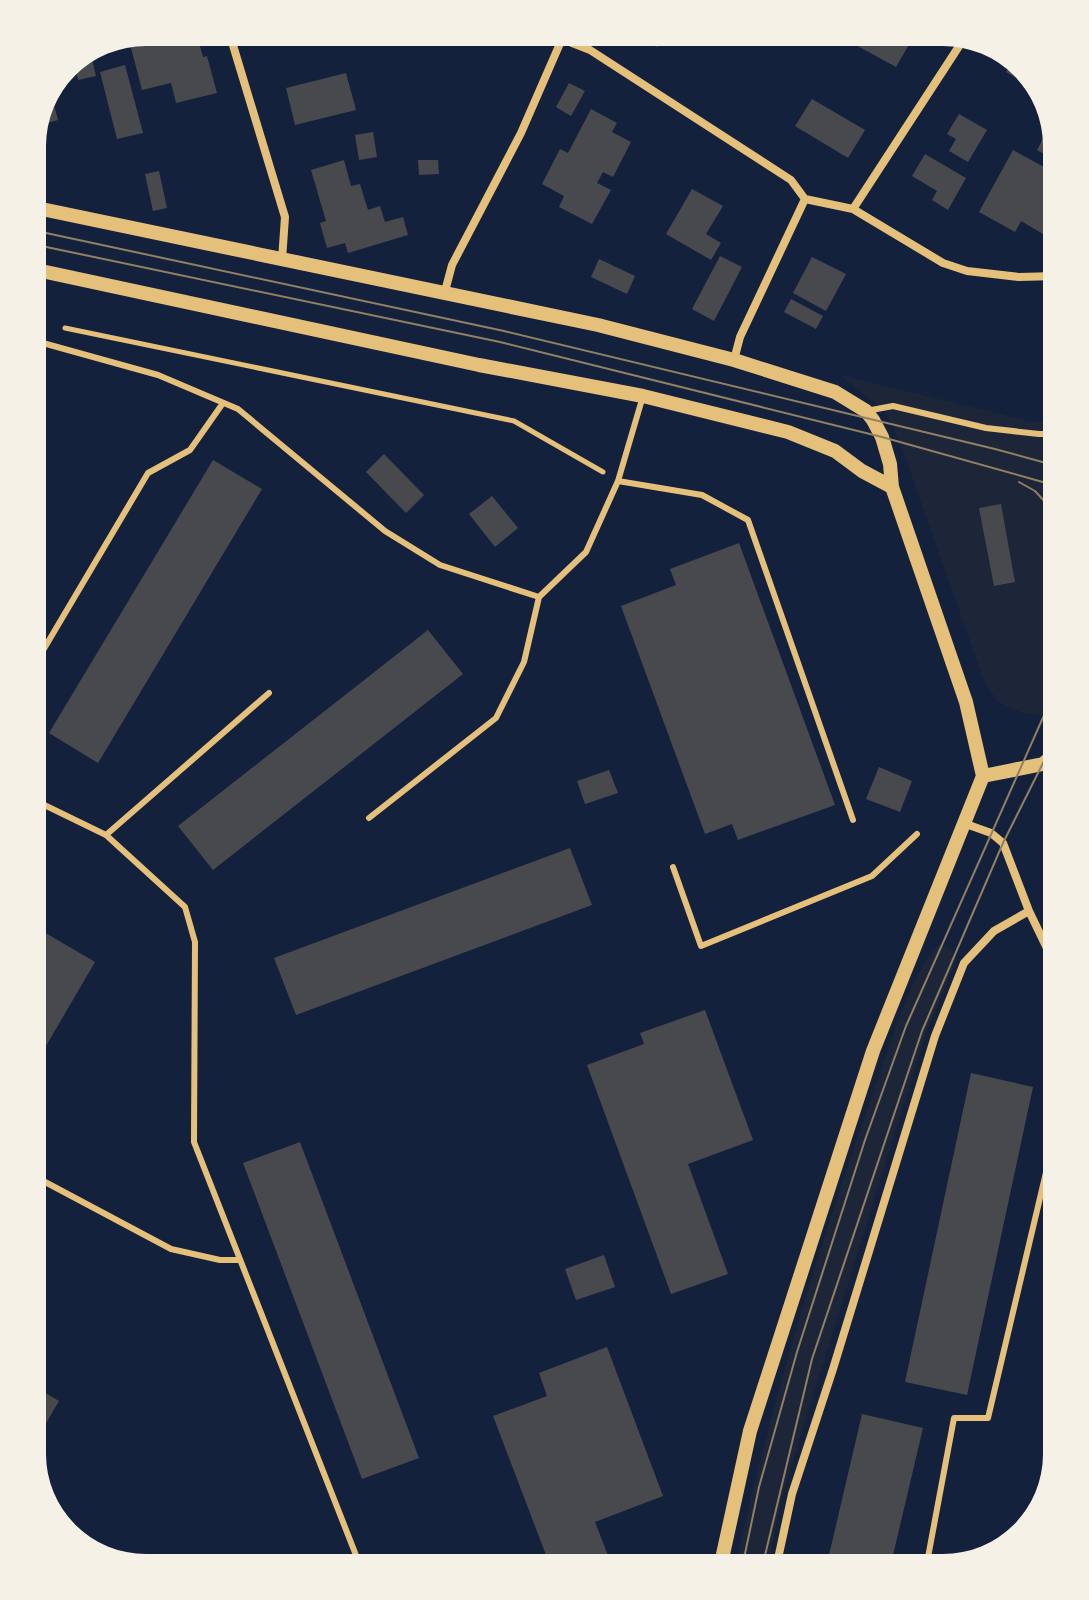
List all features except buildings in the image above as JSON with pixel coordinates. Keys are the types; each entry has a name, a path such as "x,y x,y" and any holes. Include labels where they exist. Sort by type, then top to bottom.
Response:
{"street":[{"path":"233,46 285,217 282,260"},
{"path":"444,295 452,265 521,133 559,46"},
{"path":"583,46 791,180 805,199 853,209 943,263 967,271 1043,276"},
{"path":"853,209 958,47"},
{"path":"734,360 740,337 805,199"},
{"path":"46,210 598,325 734,360 835,392 866,411 882,437 890,464 892,487 966,702 983,776 873,1051 750,1431 723,1554"},
{"path":"46,272 479,365 643,396 788,432 835,451 862,471 892,487"},
{"path":"983,776 1043,764"},
{"path":"966,824 991,833 1003,843 1043,940"},
{"path":"779,1554 792,1494 935,1036 964,963 994,931 1029,911"}],"lane":[{"path":"46,344 158,375 238,409 385,531 440,565 539,597"},
{"path":"369,818 496,718 524,662 539,597 586,552 618,481 643,396"},
{"path":"46,645 148,473 190,450 223,403"},
{"path":"866,411 893,406 986,428 1043,433"},
{"path":"618,481 702,495 748,520 853,820"},
{"path":"106,835 269,693"},
{"path":"46,806 106,835 185,907 195,942 194,1142 356,1554"},
{"path":"673,867 701,946 872,876 917,834"},
{"path":"46,1182 171,1249 220,1260 240,1260"},
{"path":"929,1554 954,1418 988,1418 1043,1185"}],"path":[{"path":"63,327 514,421 618,481"}],"shaded area":[{"path":"840,375 1043,422 1043,716 1023,713 998,702 984,681 902,448 886,412"},
{"path":"939,945 951,948 957,959 926,1033 783,1493 770,1554 738,1554 780,1386 834,1206 901,1012 928,958"}],"tram line":[{"path":"46,233 504,331 1043,462"},
{"path":"46,247 500,342 882,437 1043,482"},
{"path":"1019,482 1043,500"},
{"path":"745,1554 759,1487 797,1352 865,1140 906,1026 1043,718"},
{"path":"765,1554 812,1359 922,1031 1003,843 1043,763"}]}
